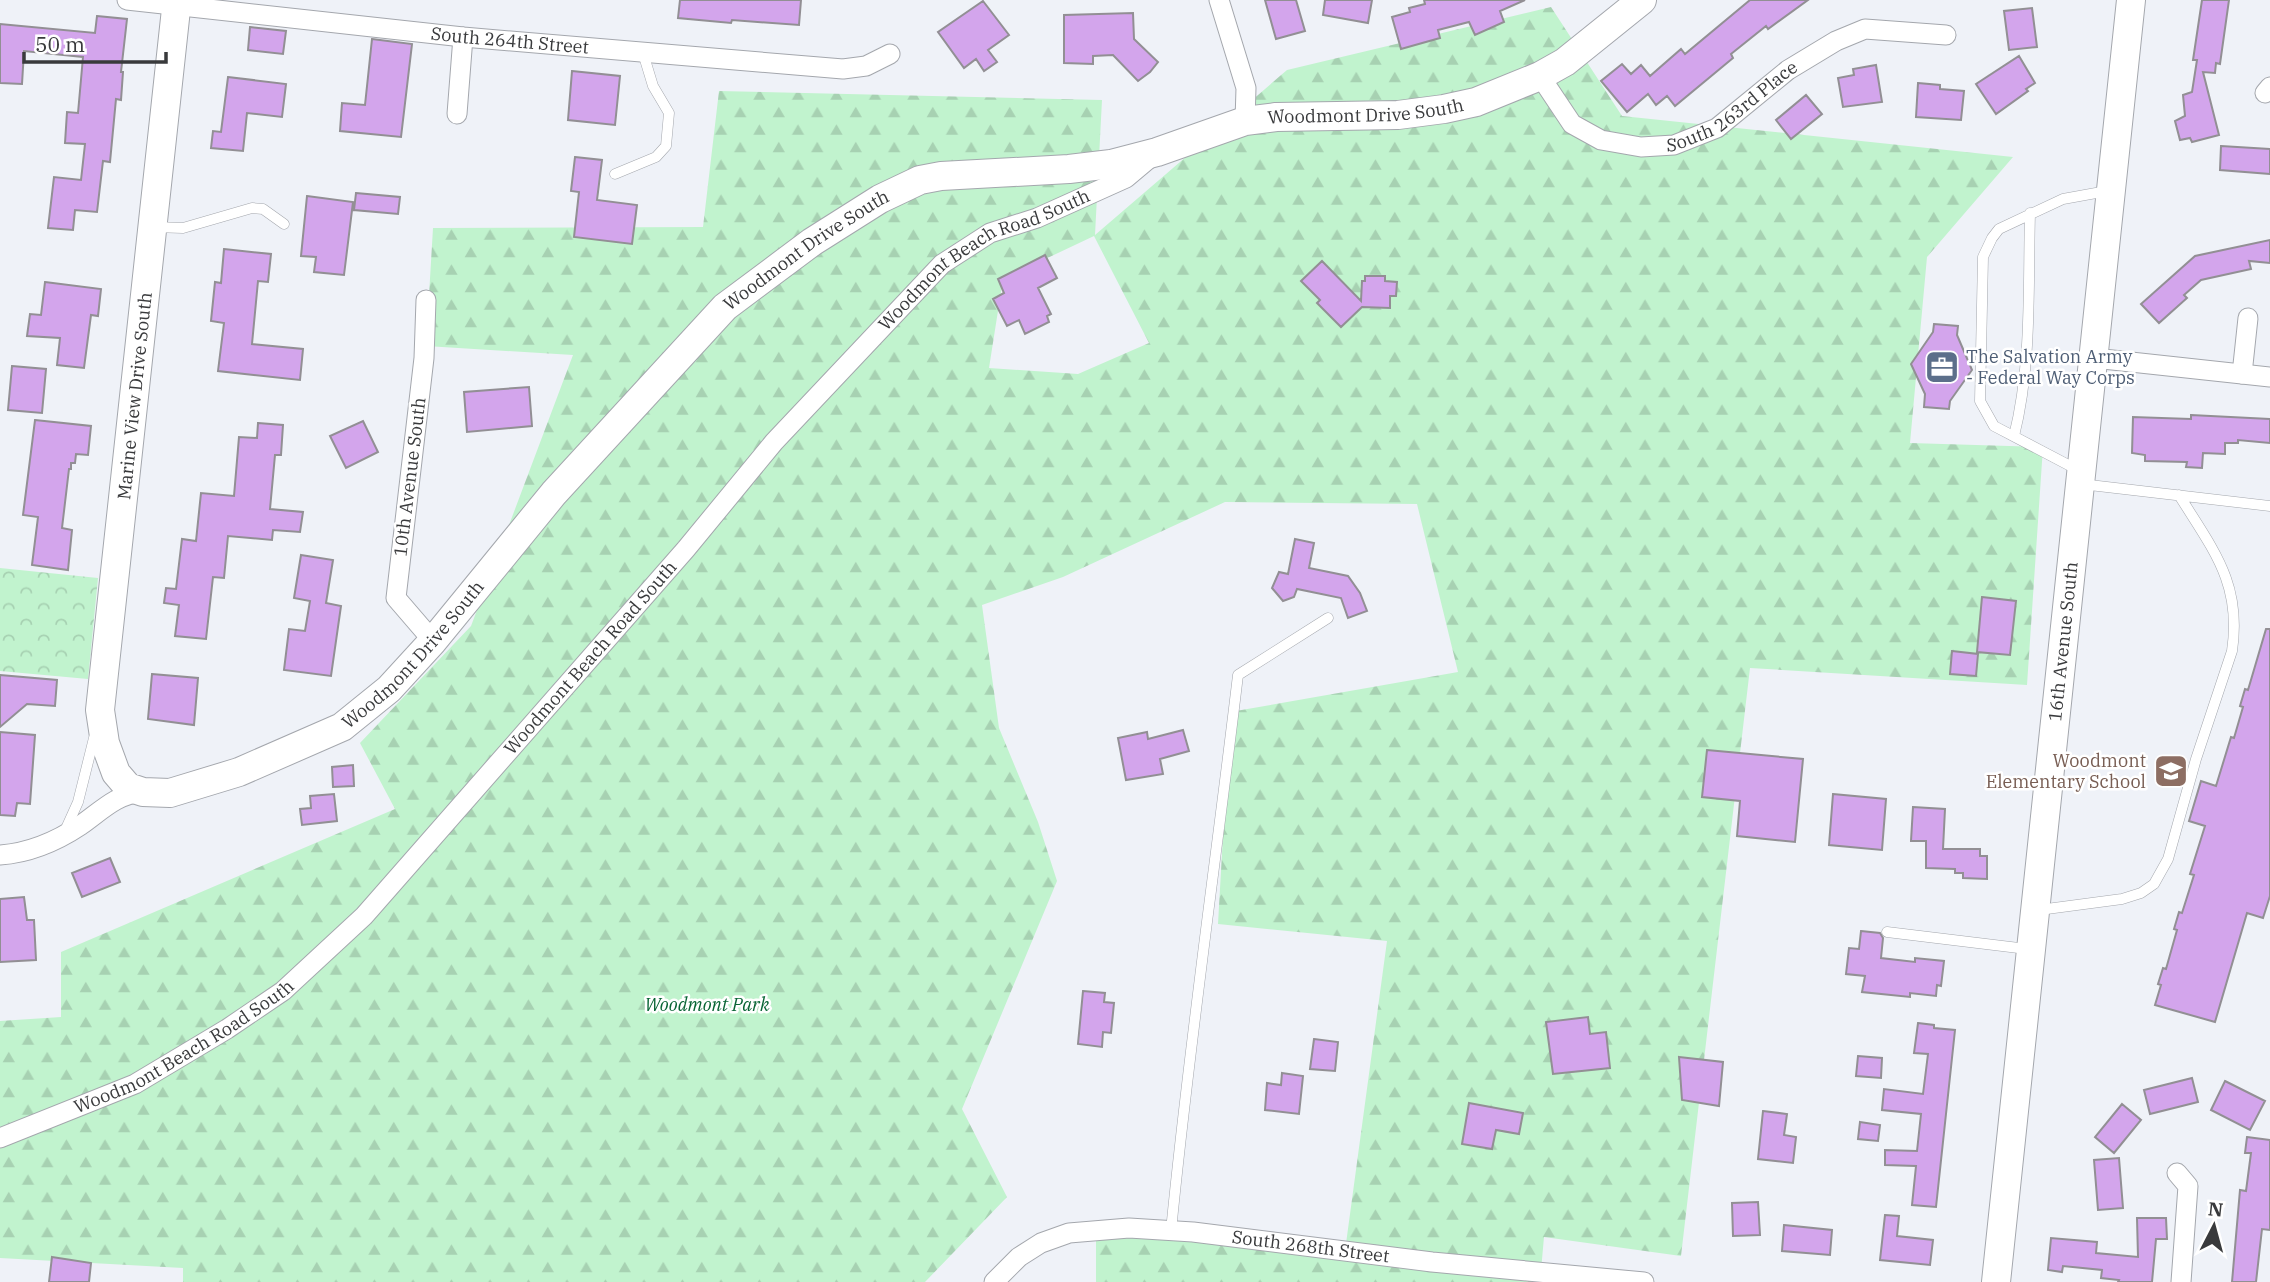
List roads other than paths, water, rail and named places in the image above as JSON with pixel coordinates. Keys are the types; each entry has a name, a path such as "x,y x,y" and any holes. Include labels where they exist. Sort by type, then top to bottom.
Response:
{"main road":[{"name":"Woodmont Drive South","path":"136,789 170,793 239,772 342,727 388,689 433,641 554,493 724,307 812,242 880,199 920,180 977,173 1069,169 1111,164 1157,152 1245,121 1276,117 1398,115 1476,102 1540,76 1565,62 1642,0"},
{"name":"16th Avenue South","path":"1996,1282 2131,0"},
{"name":"Marine View Drive South","path":"136,789 117,773 105,743 100,710 177,3"}],"street":[{"name":"South 264th Street","path":"127,0 177,3 463,37 843,69 866,66 890,54"},
{"path":"1219,0 1246,88 1245,121"},
{"name":"South 263rd Place","path":"1540,76 1572,124 1601,140 1640,147 1674,145 1717,128 1788,70 1836,41 1865,29 1945,35"},
{"path":"457,114 463,37"},
{"name":"Woodmont Beach Road South","path":"0,1138 135,1084 284,991 364,916 685,549 774,442 943,264 990,233 1037,218 1126,178 1157,152"},
{"name":"10th Avenue South","path":"426,300 424,358 396,598 433,641"},
{"path":"2242,374 2248,318"},
{"path":"2094,358 2270,377"},
{"path":"0,855 41,846 64,835 118,798 136,789"},
{"path":"2178,1173 2188,1186 2181,1282"},
{"name":"South 268th Street","path":"994,1282 1019,1257 1041,1243 1069,1233 1129,1228 1432,1262 1644,1282"}],"lane":[{"path":"615,174 656,157 666,146 669,113 653,86 643,53"},
{"path":"2111,191 2063,199 1999,229 1983,257 1980,401 1994,426 2081,478 2179,495 2270,506"},
{"path":"154,227 183,228 252,208 263,209 284,224"},
{"path":"2014,436 2019,414 2027,334 2030,213"},
{"path":"2035,911 2122,899 2141,893 2154,884 2168,859 2196,759 2232,651 2235,625 2233,599 2223,569 2179,495"},
{"path":"1171,1231 1187,1065 1215,869 1238,675 1328,618"},
{"path":"64,835 78,802 100,710"},
{"path":"1887,932 2031,949"}],"place":[{"name":"The Salvation Army - Federal Way Corps","path":"1942,367"},
{"name":"Woodmont Elementary School","path":"2171,771"}],"park label":[{"name":"Woodmont Park","path":"707,1005"}]}
